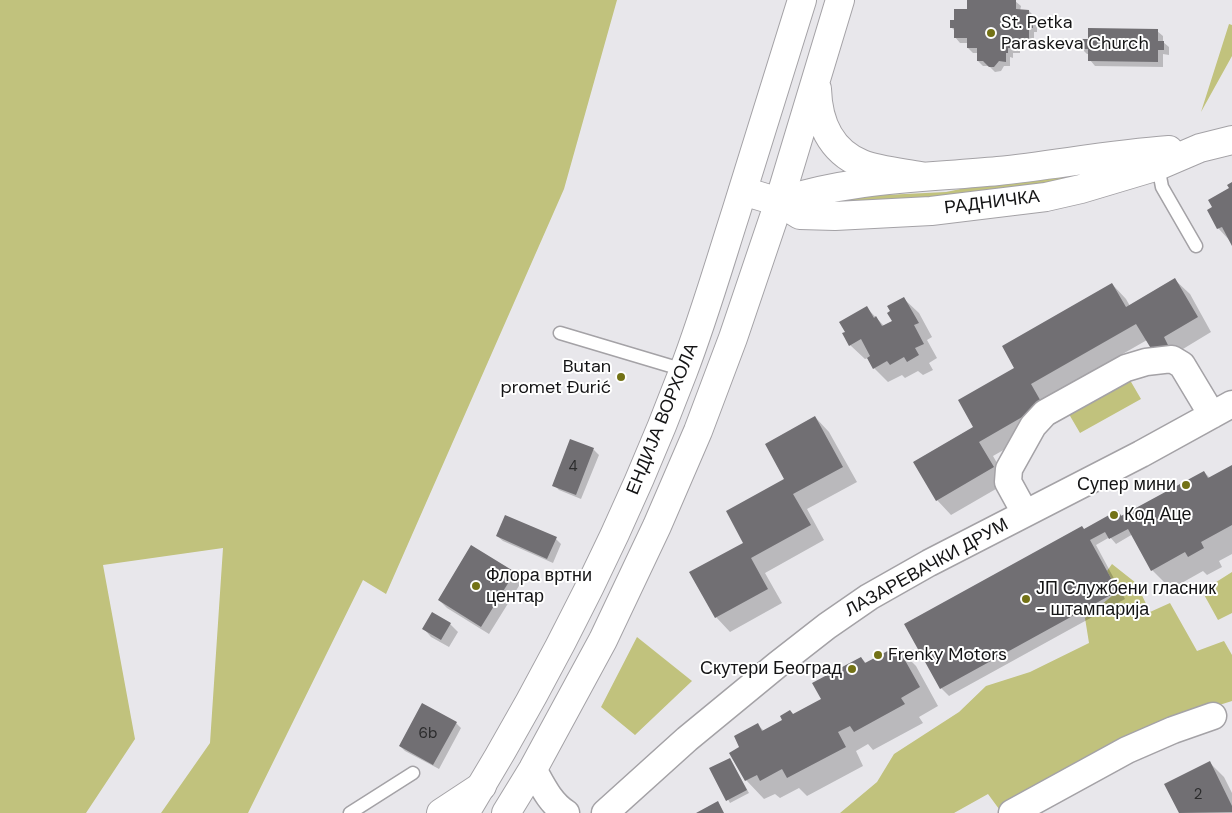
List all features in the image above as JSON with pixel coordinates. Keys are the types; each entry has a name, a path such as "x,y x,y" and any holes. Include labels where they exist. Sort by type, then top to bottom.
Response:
{"main road":[{"name":"ЕНДИЈА ВОРХОЛА","path":"465,813 532,700 596,574 625,512 684,370 802,0"},
{"name":"ЕНДИЈА ВОРХОЛА","path":"506,813 533,769 603,640 681,472 711,398 780,202 840,0"},
{"path":"816,77 817,103 821,119 827,135 838,149 862,164 920,176"},
{"name":"РАДНИЧКА","path":"742,191 780,202 800,215 835,216 931,211 1046,196 1082,189 1158,166 1200,148 1232,140"},
{"name":"РАДНИЧКА","path":"780,202 806,192 833,187 920,176 997,171 1160,151 1200,148"},
{"path":"440,813 482,786"}],"street":[{"path":"1025,513 1008,482 1009,469 1033,426 1045,413 1126,368 1146,362 1172,359 1182,365 1222,410"},
{"name":"ЛАЗАРЕВАЧКИ ДРУМ","path":"604,813 687,739 826,626 889,586 1222,410"},
{"path":"1012,813 1127,750 1173,730 1213,716"},
{"path":"533,769 546,794 557,807 566,813"}],"lane":[{"path":"1158,166 1162,187 1196,246"},
{"path":"560,333 684,370"},
{"path":"350,813 413,773"}],"green space":[{"path":"0,0 617,0 564,189 386,594 363,580 248,813 161,813 210,743 223,548 103,565 135,739 86,813 0,813"},
{"path":"1229,24 1232,25 1232,56 1201,112"},
{"path":"1110,169 1004,193 844,202 844,197 946,192 980,185"},
{"path":"1127,375 1141,399 1080,433 1066,409"},
{"path":"1112,564 1136,583 1150,612 1170,603 1197,651 1224,641 1232,655 1232,701 1137,731 1058,772 999,809 988,794 954,813 840,813 877,782 894,754 959,712 986,686 1030,672 1089,643 1085,618 1118,591 1107,571"},
{"path":"1232,572 1232,613 1218,620 1202,591"},
{"path":"637,637 692,681 635,735 601,707"}],"building":[{"name":"St. Petka Paraskeva Church","path":"967,0 1016,0 1016,9 1029,10 1029,20 1033,20 1033,28 1029,28 1029,39 1016,39 1016,48 1008,48 1006,62 999,61 994,67 989,67 983,61 977,61 977,48 967,48 967,38 954,38 954,28 950,28 950,20 954,20 954,9 967,9"},
{"path":"1088,28 1158,29 1158,41 1164,41 1164,50 1158,50 1158,62 1088,61 1088,49 1081,49 1080,39 1088,39"},
{"path":"1232,182 1232,246 1222,227 1217,229 1207,210 1212,207 1208,200 1229,188 1227,185"},
{"path":"1175,278 1198,317 1164,337 1169,347 1155,355 1136,324 1031,384 1043,405 979,442 994,467 936,501 913,462 973,427 958,400 1014,368 1002,346 1112,283 1126,307"},
{"path":"904,297 919,323 914,325 924,344 915,348 919,355 907,362 904,357 890,365 887,361 873,369 867,358 870,356 861,339 849,346 842,333 845,332 839,322 867,306 874,318 876,316 882,326 892,321 887,313 890,311 887,306"},
{"path":"815,416 843,467 793,494 811,525 751,558 768,589 715,618 689,572 743,543 726,511 784,479 765,444"},
{"path":"570,439 594,448 576,495 552,486"},
{"name":"ЈП Службени гласник - штампарија","path":"1232,465 1232,525 1201,542 1204,548 1188,557 1185,552 1151,571 1128,529 1109,539 1105,532 1090,540 1118,591 940,689 904,624 1082,526 1084,529 1118,510 1121,516 1204,471 1208,478"},
{"path":"505,515 557,537 547,559 496,536"},
{"name":"Флора вртни центар","path":"471,545 515,572 481,627 438,600"},
{"path":"432,612 451,623 441,640 422,629"},
{"path":"897,646 920,687 901,698 905,704 854,732 850,726 838,732 846,747 787,778 782,769 760,781 757,775 745,781 729,753 739,747 734,736 758,723 762,731 782,720 780,716 790,710 793,714 821,699 812,683 861,657 865,663"},
{"path":"422,703 457,722 433,765 399,746"},
{"path":"730,758 747,790 726,801 709,768"},
{"path":"1210,761 1232,806 1232,812 1179,813 1164,784"},
{"path":"718,801 724,813 696,813"}],"place":[{"name":"St. Petka Paraskeva Church","path":"991,33"},
{"name":"Butan promet Đurić","path":"621,377"},
{"name":"Супер мини","path":"1186,485"},
{"name":"Код Аце","path":"1114,515"},
{"name":"Флора вртни центар","path":"476,586"},
{"name":"ЈП Службени гласник - штампарија","path":"1026,599"},
{"name":"Frenky Motors","path":"878,655"},
{"name":"Скутери Београд","path":"852,669"}]}
